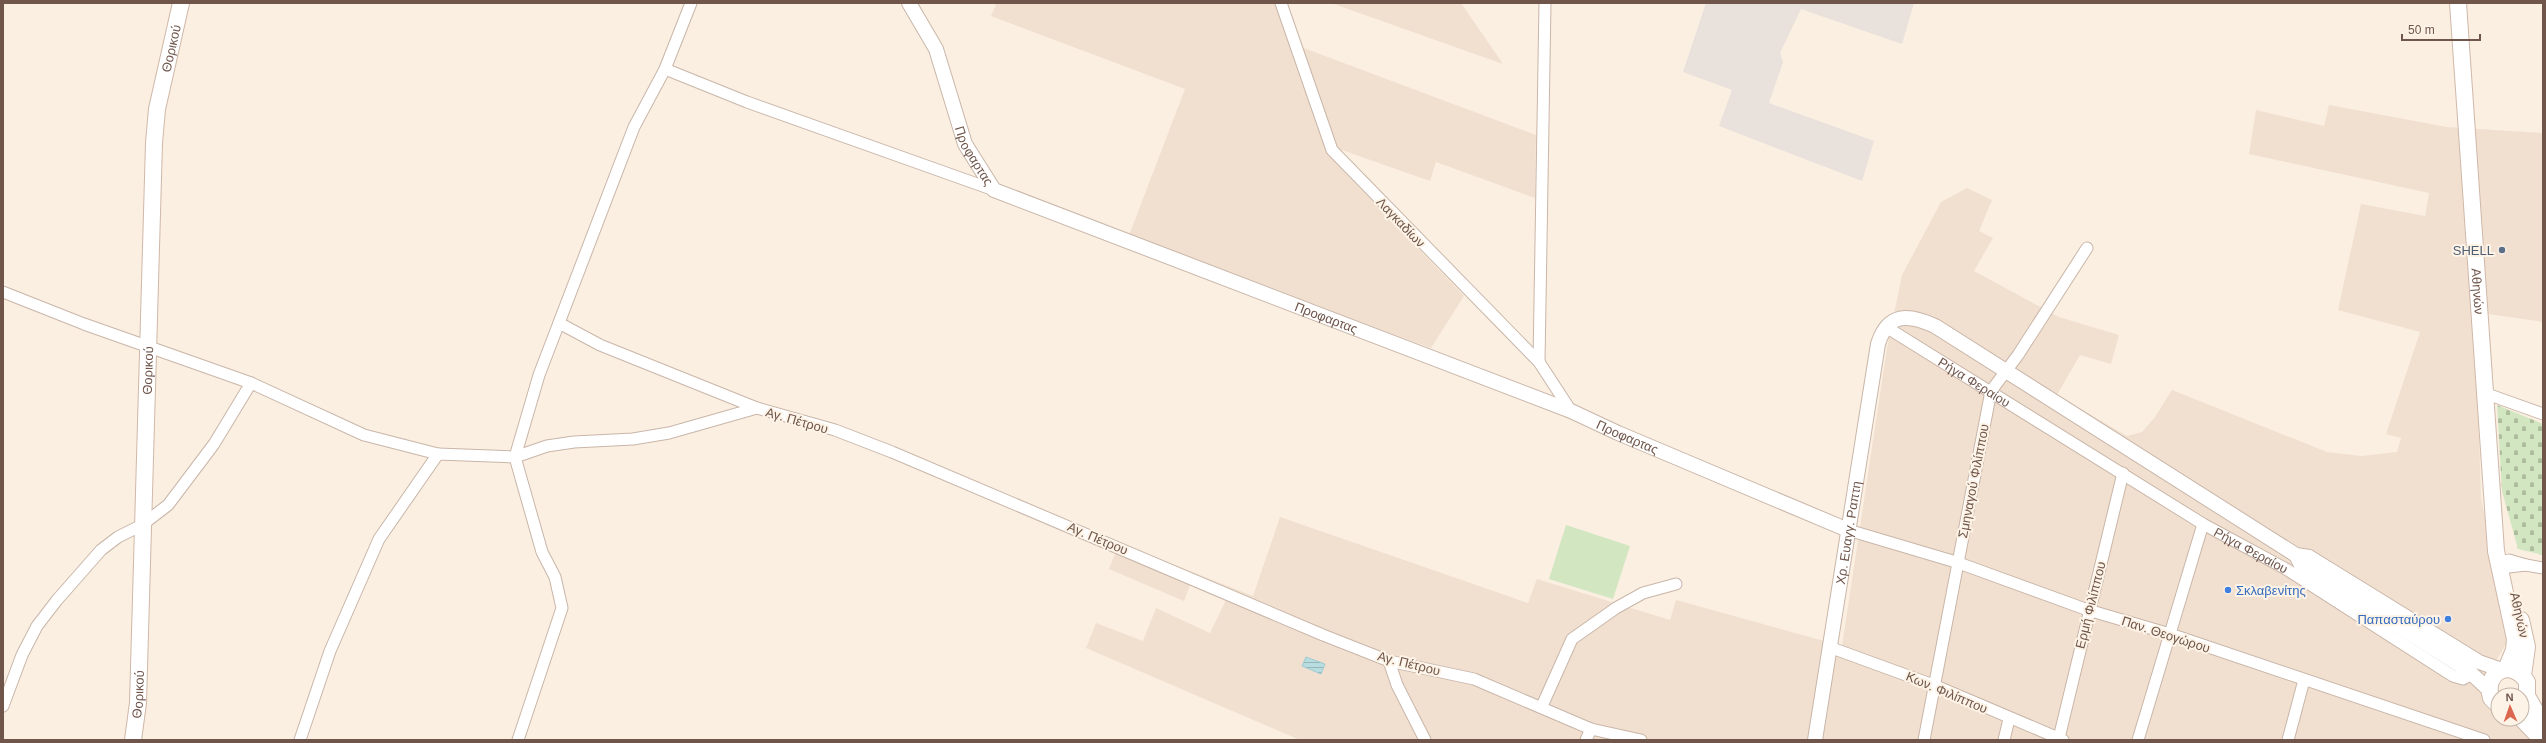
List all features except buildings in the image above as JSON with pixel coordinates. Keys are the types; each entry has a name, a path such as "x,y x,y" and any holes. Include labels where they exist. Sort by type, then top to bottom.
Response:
{"main road":[{"name":"Θορικού","path":"133,740 138,703 147,347 157,109 181,3"},
{"name":"Αθηνών","path":"2458,3 2496,532 2503,564 2515,639 2514,650 2504,670 2492,678 2489,690"},
{"name":"Αθηνών","path":"2503,564 2527,647 2523,676 2527,682 2526,687"},
{"path":"2504,670 2517,671 2523,676"},
{"path":"2489,690 2490,694"},
{"path":"2530,715 2537,734"}],"street":[{"path":"518,740 562,608 554,577 542,552 514,456 539,374 634,127 665,69 691,3"},
{"name":"Προφαρτας","path":"909,3 936,49 966,144 994,190 1571,411 1618,433 1848,530"},
{"name":"Λαγκαδίων","path":"1281,3 1332,150 1539,362 1571,411"},
{"path":"1539,362 1545,3"},
{"path":"665,69 747,102 994,190"},
{"name":"Σμηναγού Φιλίππου","path":"1924,740 1936,686 1956,562 1990,391 2005,372 2087,248"},
{"path":"3,292 147,347 222,371 364,435 406,448 438,454 514,456 547,446 574,442 633,439 669,433 757,408"},
{"name":"Ρήγα Φεραίου","path":"2472,674 2463,679 2454,676 2286,569 2203,524 1886,327 1901,317 1919,319 1935,326 2005,372 2296,555 2309,557 2478,662 2504,670"},
{"name":"Αγ. Πέτρου","path":"559,323 600,345 757,408 835,430 892,452 1323,635 1389,661 1474,679 1542,706 1591,729 1641,740"},
{"name":"Χρ. Ευαγγ. Ραπτη","path":"1815,740 1873,366 1879,339 1886,327"},
{"path":"3,706 22,655 37,626 53,605 101,550 118,536 142,525 168,505 188,480 251,383"},
{"path":"2487,394 2543,414"},
{"path":"300,740 330,651 379,539 438,454"},
{"name":"Ερμή Φιλίππου","path":"2061,739 2088,610 2123,473"},
{"path":"2138,740 2203,524"},
{"name":"Παν. Θεογώρου","path":"1848,530 1956,562 2088,610 2170,634 2484,740"},
{"path":"2286,569 2296,555"},
{"name":"Ρήγα Φεραίου","path":"2296,555 2301,565 2472,674 2489,690"},
{"path":"2503,564 2526,565 2543,568"},
{"path":"1542,706 1572,639 1616,608 1643,593 1676,584"},
{"name":"Κων. Φιλίππου","path":"1829,647 1936,686 2009,719 2061,739"},
{"path":"1389,661 1397,685 1425,740"},
{"path":"2288,740 2304,680"},
{"path":"2004,740 2009,719"},
{"path":"1586,740 1591,729"}],"shaded area":[{"path":"990,3 1285,3 1301,47 1536,135 1535,198 1436,162 1430,181 1339,149 1335,162 1464,296 1431,348 1128,238 1185,89 991,16 996,5"},
{"path":"1331,3 1461,3 1503,64"},
{"path":"1706,3 1914,3 1902,44 1801,9 1780,53 1783,62 1769,103 1874,141 1862,181 1719,126 1732,90 1683,72"},
{"path":"2329,105 2447,127 2543,133 2543,322 2475,312 2481,498 2509,639 2478,691 2490,701 2490,727 2522,727 2536,740 1300,740 1086,648 1096,623 1143,641 1156,608 1210,633 1226,600 1190,585 1184,601 1109,569 1119,543 1253,596 1280,517 1528,603 1537,579 1670,620 1676,600 1842,646 1887,348 1902,275 1941,202 1967,188 1992,200 1979,231 1993,238 1974,271 2059,317 2119,335 2111,364 2080,355 2057,395 2127,436 2142,432 2155,417 2172,390 2327,452 2361,456 2397,452 2401,438 2386,434 2420,332 2338,310 2361,204 2425,216 2429,193 2249,154 2256,110 2324,126"}],"green space":[{"path":"2497,405 2543,424 2543,555 2518,549 2502,491"},
{"path":"1566,525 1630,546 1613,599 1549,579"}],"water":[{"path":"1306,657 1325,664 1321,674 1302,666"}],"place":[{"name":"SHELL","path":"2502,250"},
{"name":"Σκλαβενίτης","path":"2228,590"},
{"name":"Παπασταύρου","path":"2448,619"}]}
